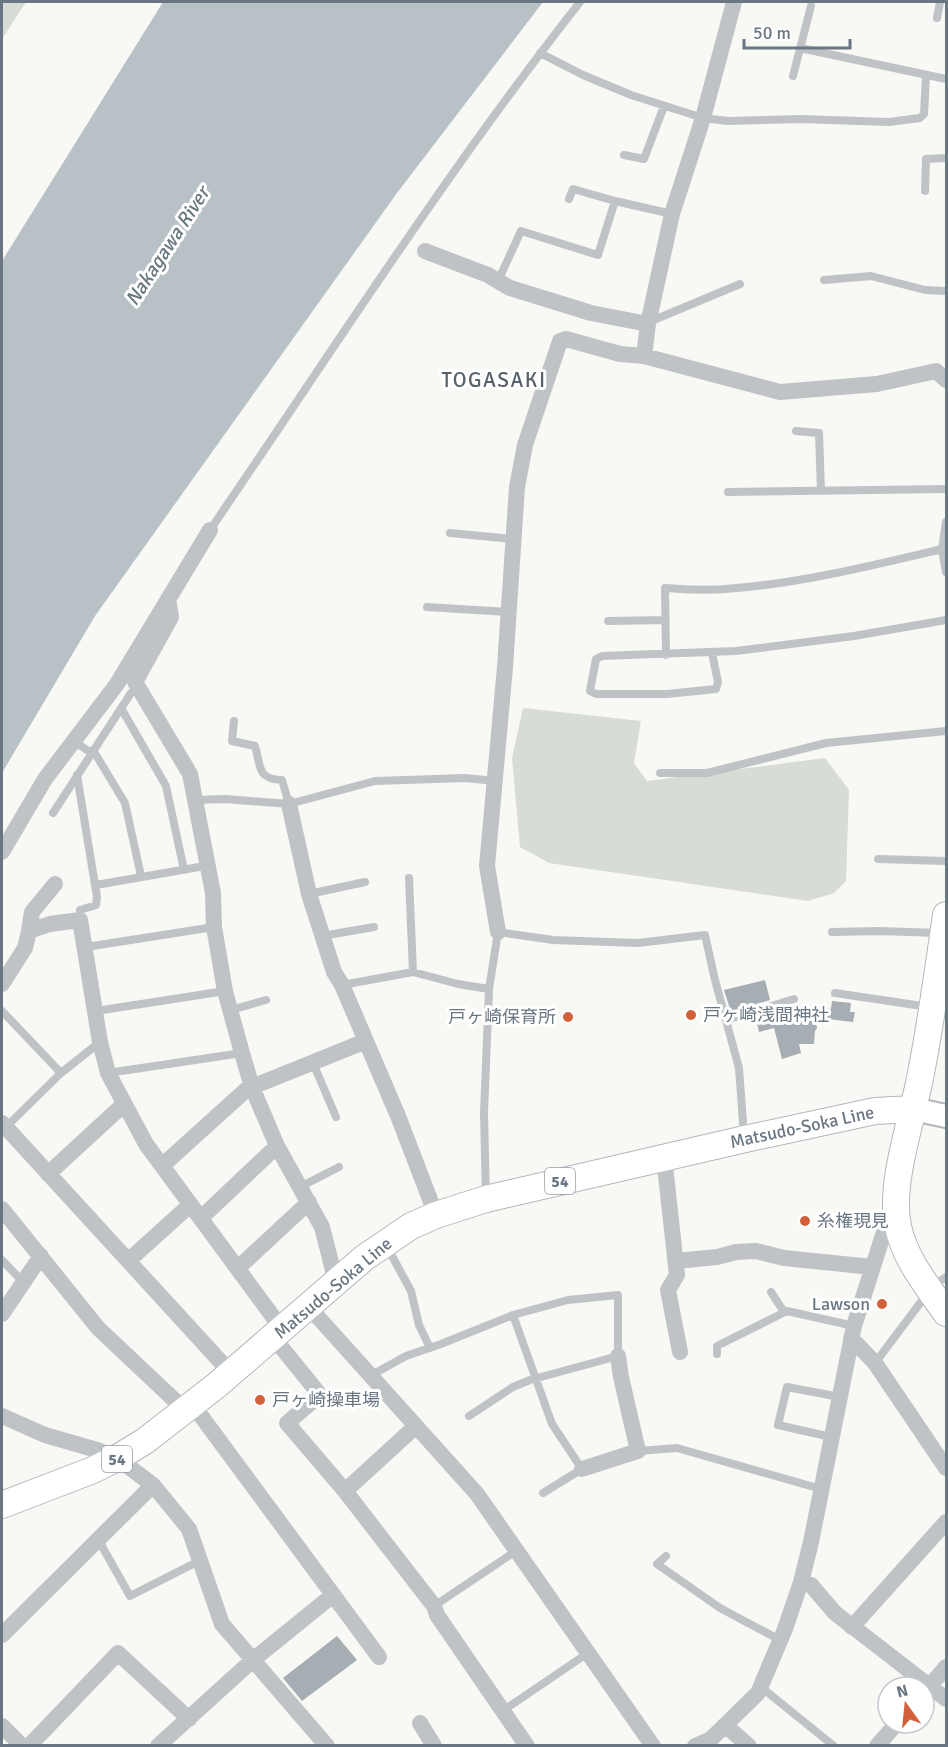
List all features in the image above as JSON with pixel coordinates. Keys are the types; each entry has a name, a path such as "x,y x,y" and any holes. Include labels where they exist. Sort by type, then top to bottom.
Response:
{"main road":[{"path":"945,935 899,1178 897,1224 906,1250 935,1285 946,1313"},
{"name":"Matsudo-Soka Line","path":"2,1505 93,1470 117,1458 189,1408 385,1242 411,1226 436,1215 486,1198 745,1139 875,1111 913,1109"}],"street":[{"path":"644,357 648,323 672,214 703,118 734,2"},
{"path":"425,251 489,275 510,288 591,313 648,323"},
{"path":"498,932 487,866 518,478 525,445 560,341 566,339 603,350 644,357 780,392 877,384 936,371 946,380"},
{"path":"2,852 45,779 117,684 210,530"},
{"path":"168,599 171,617 135,682 190,774 213,893 214,927 225,991 242,1053 252,1087 277,1146 322,1227 336,1282"},
{"path":"289,804 309,894 334,972 342,985 398,1116 436,1215"},
{"path":"2,984 26,948 32,912 55,884"},
{"path":"29,932 50,924 80,920 100,1042 108,1073 123,1105 146,1144 238,1268 277,1333 320,1395 287,1423 345,1491 434,1605 437,1615 527,1746"},
{"path":"163,1165 247,1089 366,1041"},
{"path":"48,1174 123,1105"},
{"path":"913,1109 946,1116"},
{"path":"4,1125 231,1373"},
{"path":"128,1261 196,1211 277,1146"},
{"path":"664,1158 676,1261 676,1275 669,1290 680,1352"},
{"path":"238,1268 309,1202"},
{"path":"2,1209 98,1328 189,1408 379,1658"},
{"path":"695,1746 711,1738 726,1726 758,1693 780,1640 801,1582 811,1542 852,1332 884,1232 897,1224"},
{"path":"676,1261 756,1251 784,1258 872,1267"},
{"path":"2,1314 41,1256"},
{"path":"308,1306 477,1494 653,1746"},
{"path":"852,1332 946,1468"},
{"path":"582,1469 638,1451 618,1356"},
{"path":"2,1416 45,1435 117,1458 153,1485 189,1528 222,1624 327,1746"},
{"path":"345,1491 416,1426"},
{"path":"2,1635 153,1485"},
{"path":"852,1627 946,1522"},
{"path":"801,1582 811,1585 835,1613 910,1675"},
{"path":"158,1746 254,1659 333,1595"},
{"path":"29,1746 118,1653 189,1719"},
{"path":"936,1679 946,1667"},
{"path":"420,1723 434,1746"},
{"path":"2,1726 22,1746"},
{"path":"726,1726 749,1746"}],"lane":[{"path":"210,530 523,74 580,2"},
{"path":"937,18 940,2"},
{"path":"793,76 811,6"},
{"path":"800,48 946,79"},
{"path":"540,53 630,95 703,118 728,121 800,119 889,122 920,118 924,114 926,75"},
{"path":"624,155 644,159 664,106"},
{"path":"926,191 926,159 946,158"},
{"path":"569,200 573,189 672,214"},
{"path":"498,281 521,231 598,255 615,201"},
{"path":"824,280 871,276 925,290 946,291"},
{"path":"648,323 740,284"},
{"path":"796,431 819,433 821,491"},
{"path":"728,492 946,489"},
{"path":"946,522 942,549 946,572"},
{"path":"450,533 513,539"},
{"path":"666,655 665,588 724,589 840,573 942,549"},
{"path":"427,607 508,612"},
{"path":"608,621 665,620"},
{"path":"712,653 718,682 716,689 667,694 596,694 590,691 596,659 602,656 712,653 946,621"},
{"path":"53,813 131,693"},
{"path":"121,708 166,786 184,870"},
{"path":"234,721 232,741 255,746 263,776 269,780 282,780 289,804"},
{"path":"660,773 707,773 826,743 946,731"},
{"path":"74,741 92,751 125,803 141,876"},
{"path":"77,775 96,885 96,905 80,910 80,920"},
{"path":"196,800 225,799 289,804 375,781 465,778 495,781"},
{"path":"878,859 946,861"},
{"path":"96,885 199,867"},
{"path":"409,878 413,972"},
{"path":"309,894 365,882"},
{"path":"86,947 214,927"},
{"path":"322,936 374,927"},
{"path":"832,932 879,931 945,935"},
{"path":"486,1198 484,1113 489,989 498,932 553,940 638,943 705,935 739,1068 745,1139"},
{"path":"342,985 413,972 458,984 489,989"},
{"path":"96,1011 225,991"},
{"path":"835,993 932,1008"},
{"path":"726,1020 794,999"},
{"path":"231,1010 266,1000"},
{"path":"2,1011 61,1073"},
{"path":"4,1125 61,1073 100,1042"},
{"path":"108,1073 242,1053"},
{"path":"313,1064 336,1117"},
{"path":"300,1187 339,1167"},
{"path":"385,1242 411,1291 419,1325 430,1348"},
{"path":"2,1260 23,1282"},
{"path":"875,1363 935,1285"},
{"path":"771,1292 784,1312"},
{"path":"370,1376 406,1356 513,1315 568,1300 618,1295 618,1356 535,1378 513,1387 469,1416"},
{"path":"717,1354 717,1346 787,1311 852,1332"},
{"path":"513,1315 552,1424 582,1469 543,1493"},
{"path":"831,1437 778,1425 787,1387 840,1397"},
{"path":"638,1451 678,1448 821,1490"},
{"path":"99,1541 130,1596 201,1560"},
{"path":"434,1605 516,1551"},
{"path":"666,1556 657,1564 720,1608 780,1640"},
{"path":"504,1710 588,1653"},
{"path":"761,1687 834,1746"}],"shaded area":[{"path":"2,2 26,2 2,39"},
{"path":"523,708 641,721 634,763 647,781 825,758 849,790 846,881 834,893 808,901 549,863 520,847 512,758"}],"water":[{"name":"Nakagawa River","path":"163,2 543,2 397,193 95,616 2,773 2,261"}],"building":[{"path":"765,980 770,1000 731,1012 724,990"},
{"path":"832,1001 851,1003 850,1012 855,1012 853,1022 828,1019 828,1023 816,1021 814,1044 799,1044 801,1053 782,1059 774,1028 759,1032 756,1018 774,1012 777,1023 803,1020 808,1006 831,1009"},
{"path":"337,1636 357,1660 302,1701 283,1678"}],"place":[{"name":"戸ヶ崎浅間神社","path":"691,1015"},
{"name":"戸ヶ崎保育所","path":"568,1017"},
{"name":"糸権現見","path":"805,1221"},
{"name":"Lawson","path":"882,1304"},
{"name":"戸ヶ崎操車場","path":"260,1400"}],"district":[{"name":"TOGASAKI","path":"494,380"}]}
